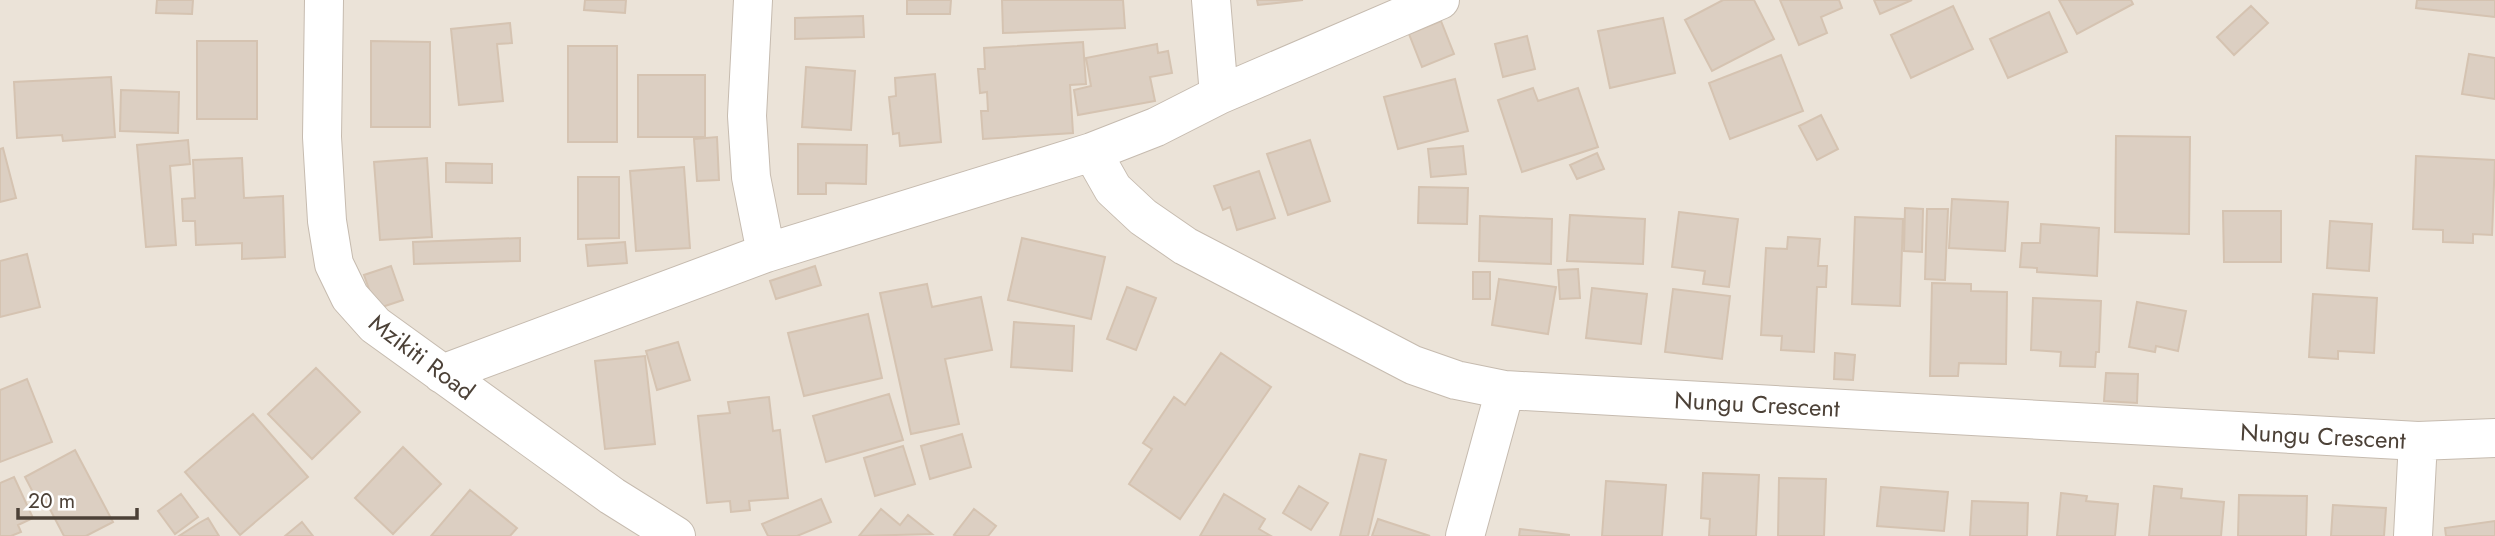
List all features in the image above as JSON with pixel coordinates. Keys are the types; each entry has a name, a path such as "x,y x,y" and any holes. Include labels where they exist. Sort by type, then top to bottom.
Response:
{"street":[{"name":"Mzikiti Road","path":"324,0 322,137 327,220 334,264 350,297 375,325 612,496 676,536"},
{"path":"753,0 747,116 751,177 766,253"},
{"path":"1211,0 1219,96"},
{"path":"442,374 766,253 1092,152 1156,127 1219,96 1440,0"},
{"name":"Nungu Crescent","path":"1092,152 1112,189 1143,217 1185,246 1413,365 1456,380 1504,390 2418,441 2495,438"},
{"path":"1465,536 1504,390"},
{"path":"2413,536 2418,441"}],"shaded area":[{"path":"0,0 2495,0 2495,536 0,536"}],"building":[{"path":"157,0 193,0 192,14 156,13"},
{"path":"585,0 626,0 625,13 584,10"},
{"path":"907,0 951,0 950,14 907,14"},
{"path":"1002,0 1123,0 1125,28 1003,33"},
{"path":"1257,0 1303,0 1258,5"},
{"path":"1723,0 1754,0 1774,39 1712,71 1685,20"},
{"path":"1780,0 1839,0 1842,8 1821,17 1827,33 1799,45"},
{"path":"1874,0 1912,0 1880,14"},
{"path":"2059,0 2131,0 2133,4 2077,34"},
{"path":"2417,0 2495,0 2495,17 2416,8"},
{"path":"1953,6 1973,49 1911,78 1891,35"},
{"path":"2251,6 2268,23 2234,55 2217,37"},
{"path":"2049,12 2067,52 2008,78 1990,39"},
{"path":"863,16 864,37 795,39 795,18"},
{"path":"1663,18 1675,73 1610,88 1598,31"},
{"path":"1441,21 1454,54 1422,67 1409,34"},
{"path":"510,23 512,43 497,44 503,101 459,105 451,29"},
{"path":"1527,36 1535,69 1503,77 1495,44"},
{"path":"197,41 257,41 257,119 197,119"},
{"path":"371,41 430,42 430,127 371,127"},
{"path":"1083,42 1086,84 1070,85 1073,133 983,139 981,111 988,111 987,92 980,93 978,69 985,69 984,48"},
{"path":"1157,44 1158,53 1168,51 1172,73 1150,77 1155,101 1078,115 1074,90 1091,86 1086,58"},
{"path":"568,46 617,46 617,142 568,142"},
{"path":"2469,54 2495,58 2495,99 2462,94"},
{"path":"1781,55 1803,111 1730,139 1709,83"},
{"path":"806,67 855,71 851,130 802,127"},
{"path":"935,74 941,142 900,146 899,133 893,134 889,97 896,96 895,78"},
{"path":"638,75 705,75 705,137 638,137"},
{"path":"111,77 115,137 63,141 62,135 17,138 14,82"},
{"path":"1455,79 1468,131 1398,149 1384,97"},
{"path":"1533,88 1538,101 1578,88 1598,147 1522,172 1498,100"},
{"path":"121,90 179,92 178,133 120,131"},
{"path":"1821,115 1838,149 1817,160 1799,126"},
{"path":"2116,136 2190,137 2189,234 2115,232"},
{"path":"717,137 719,180 697,181 694,139"},
{"path":"188,140 190,164 170,166 176,245 146,247 137,145"},
{"path":"1310,140 1330,201 1288,215 1267,154"},
{"path":"798,144 867,145 866,184 826,183 826,194 798,194"},
{"path":"1463,146 1466,174 1431,177 1428,149"},
{"path":"3,148 16,198 0,202 0,149"},
{"path":"1597,153 1604,169 1577,179 1570,165"},
{"path":"2416,156 2495,160 2492,235 2473,234 2473,243 2443,242 2443,230 2413,229"},
{"path":"242,158 244,198 283,196 285,257 242,259 242,243 196,245 195,221 183,221 182,199 195,198 193,160"},
{"path":"427,158 432,237 380,240 374,162"},
{"path":"446,163 492,164 492,183 446,182"},
{"path":"684,167 690,248 636,251 630,171"},
{"path":"1259,171 1275,218 1237,230 1230,207 1223,210 1214,186"},
{"path":"578,177 619,177 619,238 578,239"},
{"path":"1419,187 1468,188 1467,224 1418,223"},
{"path":"1952,199 2008,202 2005,251 1949,248"},
{"path":"1905,208 1923,209 1922,252 1904,251"},
{"path":"1927,209 1948,209 1945,280 1925,279"},
{"path":"2223,211 2281,211 2281,262 2224,262"},
{"path":"1679,212 1738,219 1729,287 1703,284 1705,271 1672,267"},
{"path":"1570,215 1645,219 1643,264 1567,261"},
{"path":"1480,216 1552,219 1551,264 1479,261"},
{"path":"1855,217 1903,219 1900,306 1852,304"},
{"path":"2330,221 2372,224 2369,271 2327,268"},
{"path":"2041,224 2099,228 2097,276 2037,272 2037,268 2020,267 2022,243 2040,243"},
{"path":"1788,237 1820,239 1818,266 1827,266 1826,287 1817,287 1814,352 1781,350 1782,336 1761,335 1766,248 1787,249"},
{"path":"520,238 520,261 414,264 413,242"},
{"path":"1022,238 1105,257 1091,319 1008,300"},
{"path":"625,242 627,263 588,266 586,245"},
{"path":"27,254 40,307 0,317 0,261"},
{"path":"391,266 403,300 376,309 364,275"},
{"path":"815,266 821,285 776,299 770,281"},
{"path":"1578,269 1580,298 1560,299 1558,270"},
{"path":"1473,272 1490,272 1490,299 1473,299"},
{"path":"1499,279 1556,287 1548,334 1492,325"},
{"path":"1932,283 1971,284 1971,291 2007,292 2006,364 1959,363 1958,376 1930,376"},
{"path":"927,284 932,307 981,297 992,350 945,359 959,424 911,434 880,293"},
{"path":"1127,287 1156,298 1136,350 1107,339"},
{"path":"1592,288 1647,294 1641,344 1586,338"},
{"path":"1673,289 1730,296 1722,359 1665,352"},
{"path":"2313,294 2377,298 2374,353 2338,351 2338,359 2309,357"},
{"path":"2033,298 2101,301 2099,352 2096,352 2095,367 2060,366 2061,352 2031,350"},
{"path":"2137,302 2186,311 2178,351 2156,346 2155,352 2129,347"},
{"path":"868,314 882,378 804,396 788,333"},
{"path":"1014,322 1074,326 1072,371 1011,367"},
{"path":"678,342 690,380 657,390 646,351"},
{"path":"1221,353 1271,387 1180,519 1129,484 1152,449 1143,443 1174,397 1185,405"},
{"path":"1835,353 1855,355 1853,380 1834,379"},
{"path":"645,356 655,444 605,449 595,361"},
{"path":"316,368 360,412 312,459 268,414"},
{"path":"2106,373 2138,374 2137,403 2104,401"},
{"path":"27,379 52,442 0,462 0,390"},
{"path":"889,394 903,440 826,462 813,416"},
{"path":"769,397 773,431 780,430 788,498 749,501 750,510 731,512 730,501 707,503 698,416 730,413 728,402"},
{"path":"253,414 308,477 240,535 185,472"},
{"path":"962,434 971,467 930,479 921,446"},
{"path":"903,446 915,484 875,496 864,458"},
{"path":"403,447 441,484 393,534 355,498"},
{"path":"75,450 113,522 86,536 64,536 43,496 37,500 25,477"},
{"path":"1360,454 1386,460 1368,536 1340,536"},
{"path":"1703,473 1759,475 1756,536 1709,536 1710,519 1701,518"},
{"path":"14,477 33,518 18,525 21,532 0,536 0,483"},
{"path":"1779,478 1826,479 1824,536 1778,536"},
{"path":"1606,481 1666,485 1662,536 1602,536"},
{"path":"1299,486 1328,503 1311,530 1283,513"},
{"path":"2154,486 2182,489 2181,498 2224,502 2221,536 2149,536"},
{"path":"1881,487 1948,492 1944,531 1877,526"},
{"path":"470,490 517,528 510,536 431,536"},
{"path":"2061,493 2087,496 2086,501 2118,504 2115,536 2057,536"},
{"path":"181,494 198,517 175,534 158,511"},
{"path":"1224,494 1265,519 1259,529 1271,536 1200,536"},
{"path":"2239,495 2307,496 2306,536 2238,536"},
{"path":"821,499 831,522 797,536 768,536 762,524"},
{"path":"1972,501 2028,503 2027,536 1970,536"},
{"path":"2333,505 2386,508 2384,536 2331,536"},
{"path":"881,509 900,525 908,515 932,534 859,536"},
{"path":"974,509 996,526 988,536 954,535"},
{"path":"208,518 219,536 179,536 199,523"},
{"path":"1378,519 1430,536 1372,536"},
{"path":"2495,521 2495,536 2446,536 2445,528"},
{"path":"302,522 313,536 285,536"},
{"path":"1520,529 1569,535 1569,536 1519,536"}]}
